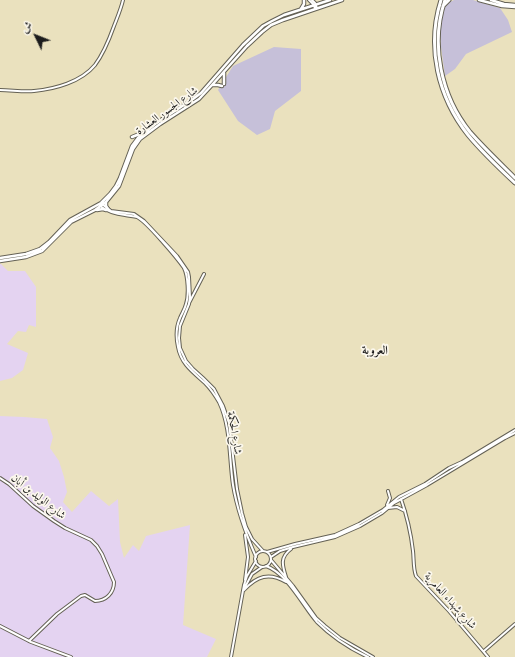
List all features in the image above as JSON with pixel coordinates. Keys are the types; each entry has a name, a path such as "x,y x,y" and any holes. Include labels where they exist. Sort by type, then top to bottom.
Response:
{"main road":[{"path":"298,10 302,9 304,6 304,0"},
{"path":"322,0 329,0"},
{"name":"شارع الجسور العشارة","path":"0,261 26,257 42,251 74,220 95,210 101,205 118,182 134,144 142,133 197,96 224,72 266,28 329,0"},
{"name":"شارع الجسور العشارة","path":"0,258 26,254 38,250 49,242 70,220 106,202 119,186 133,149 140,139 160,124 195,102 212,85 243,45 263,26 277,18 298,10 342,0"},
{"path":"437,0 440,8 439,60 448,94 456,111 471,133 515,178"},
{"path":"441,0 435,33 435,57 446,100 454,116 470,138 515,183"},
{"path":"440,8 445,0"},
{"path":"440,8 449,0"},
{"path":"479,0 502,6 515,6"},
{"path":"491,0 515,6"},
{"path":"212,85 223,85 224,72"},
{"path":"134,144 132,137 142,133"},
{"path":"95,210 107,210 106,202"}],"street":[{"path":"309,0 315,6"},
{"path":"312,0 315,6"},
{"path":"0,90 34,91 46,89 67,83 85,74 95,64 106,48 123,1"},
{"name":"شارع الحكمة","path":"101,205 107,210 117,214 134,216 142,221 162,242 186,272 187,299 177,327 176,340 178,349 182,360 192,372 211,389 221,406 226,424 234,492 244,530 256,557"},
{"name":"شارع الحكمة","path":"107,210 119,213 134,214 139,217 150,226 186,268 189,277 190,297 180,326 179,338 182,353 186,361 193,369 214,389 223,406 229,428 236,489 240,507 250,535 254,542 263,551"},
{"path":"188,304 204,274"},
{"path":"243,592 254,572 270,564 271,558 280,551 339,536 363,525 399,499 426,484 449,468 515,431"},
{"name":"شارع الوليد بن أبان","path":"0,478 54,522 91,540 102,554 114,582 114,588 111,593 103,600 95,601 85,595 81,596 57,614 29,641"},
{"path":"387,508 390,498 388,491"},
{"name":"شارع شهداء العامرية","path":"399,499 403,504 405,511 416,576 488,657"},
{"path":"244,585 259,552 267,552 339,533 365,521 387,508 396,507 405,511"},
{"path":"231,657 248,557 244,530"},
{"path":"286,578 283,558 293,547"},
{"path":"267,552 316,618 324,626 340,638 373,657"},
{"path":"256,561 258,565 262,567"},
{"path":"266,566 276,571 287,582 315,619 326,630 347,646 368,657"},
{"path":"243,592 254,580 266,576 275,577 287,582"},
{"path":"457,612 457,621"},
{"path":"484,651 515,624"},
{"path":"0,626 29,641 71,657"}],"shaded area":[{"path":"454,0 473,0 500,8 508,20 512,32 466,54 455,69 445,76 440,27 443,9"},
{"path":"274,47 301,49 301,91 275,111 270,129 257,135 238,121 218,90 233,66"},
{"path":"0,264 8,271 25,271 36,287 36,327 29,325 26,332 18,331 7,344 28,353 23,370 12,378 0,381"},
{"path":"0,416 47,419 53,437 50,448 59,461 67,492 63,502 72,512 91,491 109,506 118,499 120,542 124,558 133,545 139,551 146,536 190,525 183,625 216,639 207,657 0,657"}],"district":[{"name":"العروبة","path":"375,351"}]}
